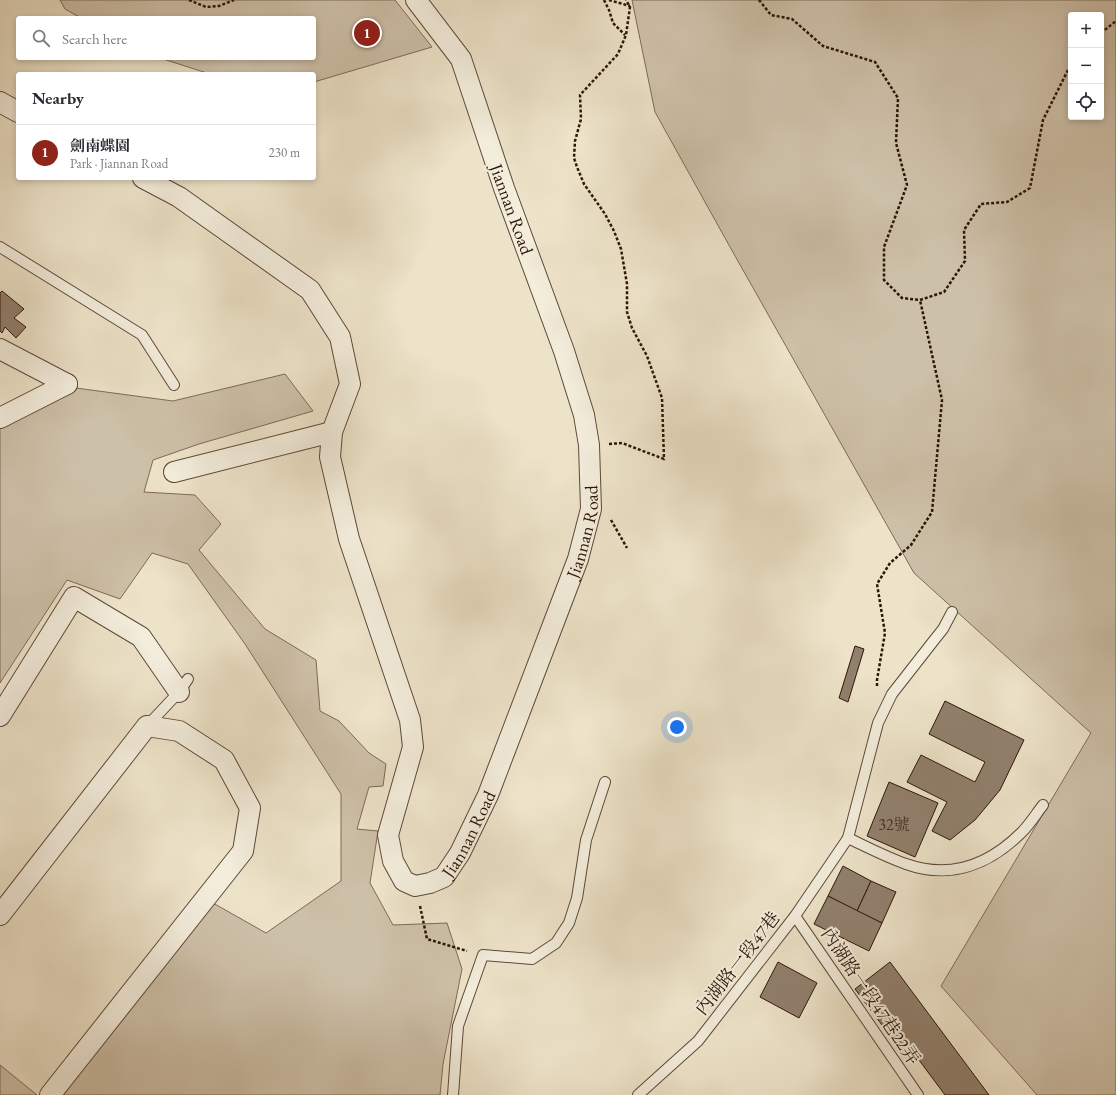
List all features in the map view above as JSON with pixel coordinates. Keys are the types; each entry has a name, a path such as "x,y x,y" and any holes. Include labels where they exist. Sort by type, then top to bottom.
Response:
{"street":[{"name":"Jiannan Road","path":"147,180 179,197 310,290 340,337 350,384 332,432 330,456 349,539 410,720 413,747 388,835 393,861 404,881 415,886 430,883 444,876 460,853 488,795 578,559 591,509 589,445 584,415 564,351 504,188 461,59 416,0"},
{"path":"0,102 16,111"},
{"path":"0,350 67,384 0,418"},
{"path":"174,472 332,432"},
{"path":"0,716 74,597 141,637 184,685"},
{"path":"0,915 147,726 180,731 224,760 250,808 243,851 50,1095"}],"lane":[{"path":"0,247 142,335 174,385"},
{"name":"內湖路一段47巷","path":"638,1095 698,1041 795,916 848,838 878,722 892,694 943,629 952,612"},
{"path":"147,726 184,685"},
{"path":"453,1095 458,1026 483,955 532,959 556,943 569,923 577,898 586,840 605,782"},
{"path":"848,838 907,864 938,871 967,867 994,855 1023,831 1043,806"},
{"name":"內湖路一段47巷22弄","path":"795,916 918,1095"}],"path":[{"path":"189,0 206,7 219,6 234,0"},
{"path":"604,0 613,23 626,35"},
{"path":"609,0 630,6"},
{"path":"589,445 622,443 664,459 662,398 647,356 632,328 627,312 627,284 621,249 605,214 584,184 574,158 575,141 581,119 580,95 618,54 626,35 630,6 626,0"},
{"path":"759,0 771,15 792,19 823,46 875,62 898,98 896,143 907,185 884,247 884,280 902,298 920,300 944,292 965,261 964,230 981,204 1007,202 1030,188 1043,120 1068,70"},
{"path":"1104,31 1116,21"},
{"path":"877,687 885,633 877,584 890,563 911,545 932,512 942,400 920,300"},
{"path":"591,509 611,520 627,548"},
{"path":"415,886 427,939 483,955"}],"shaded area":[{"path":"60,0 395,0 432,47 316,81 316,72 204,72 166,60 316,60 316,16 77,16 65,9"},
{"path":"632,0 1116,0 1116,1095 1037,1095 941,986 1091,733 914,573 655,112"},
{"path":"285,374 313,411 199,444 153,460 144,492 195,495 221,524 199,550 265,629 316,660 320,711 339,721 369,753 386,764 383,786 369,787 357,829 378,831 370,883 393,925 447,923 462,969 443,1064 440,1095 58,1095 213,903 266,933 341,881 341,794 245,644 188,564 152,553 120,599 67,580 0,683 0,428 76,388 173,401"},
{"path":"0,1065 37,1095 0,1095"}],"building":[{"path":"2,291 24,309 14,318 26,327 16,338 5,327 2,333 0,331 0,293"},
{"path":"855,646 864,649 848,702 839,698"},
{"path":"945,701 1024,740 1000,790 975,820 950,840 932,831 947,802 907,782 921,755 975,782 985,762 929,734"},
{"path":"889,782 938,803 915,857 867,836"},
{"path":"843,866 871,881 857,911 828,896"},
{"path":"871,881 896,892 882,923 857,911"},
{"path":"828,896 882,923 869,951 814,924"},
{"path":"778,962 817,983 799,1018 760,997"},
{"path":"890,962 989,1095 945,1095 913,1052 906,1057 855,989"}],"place":[{"name":"劍南蝶園","path":"367,33"}]}
